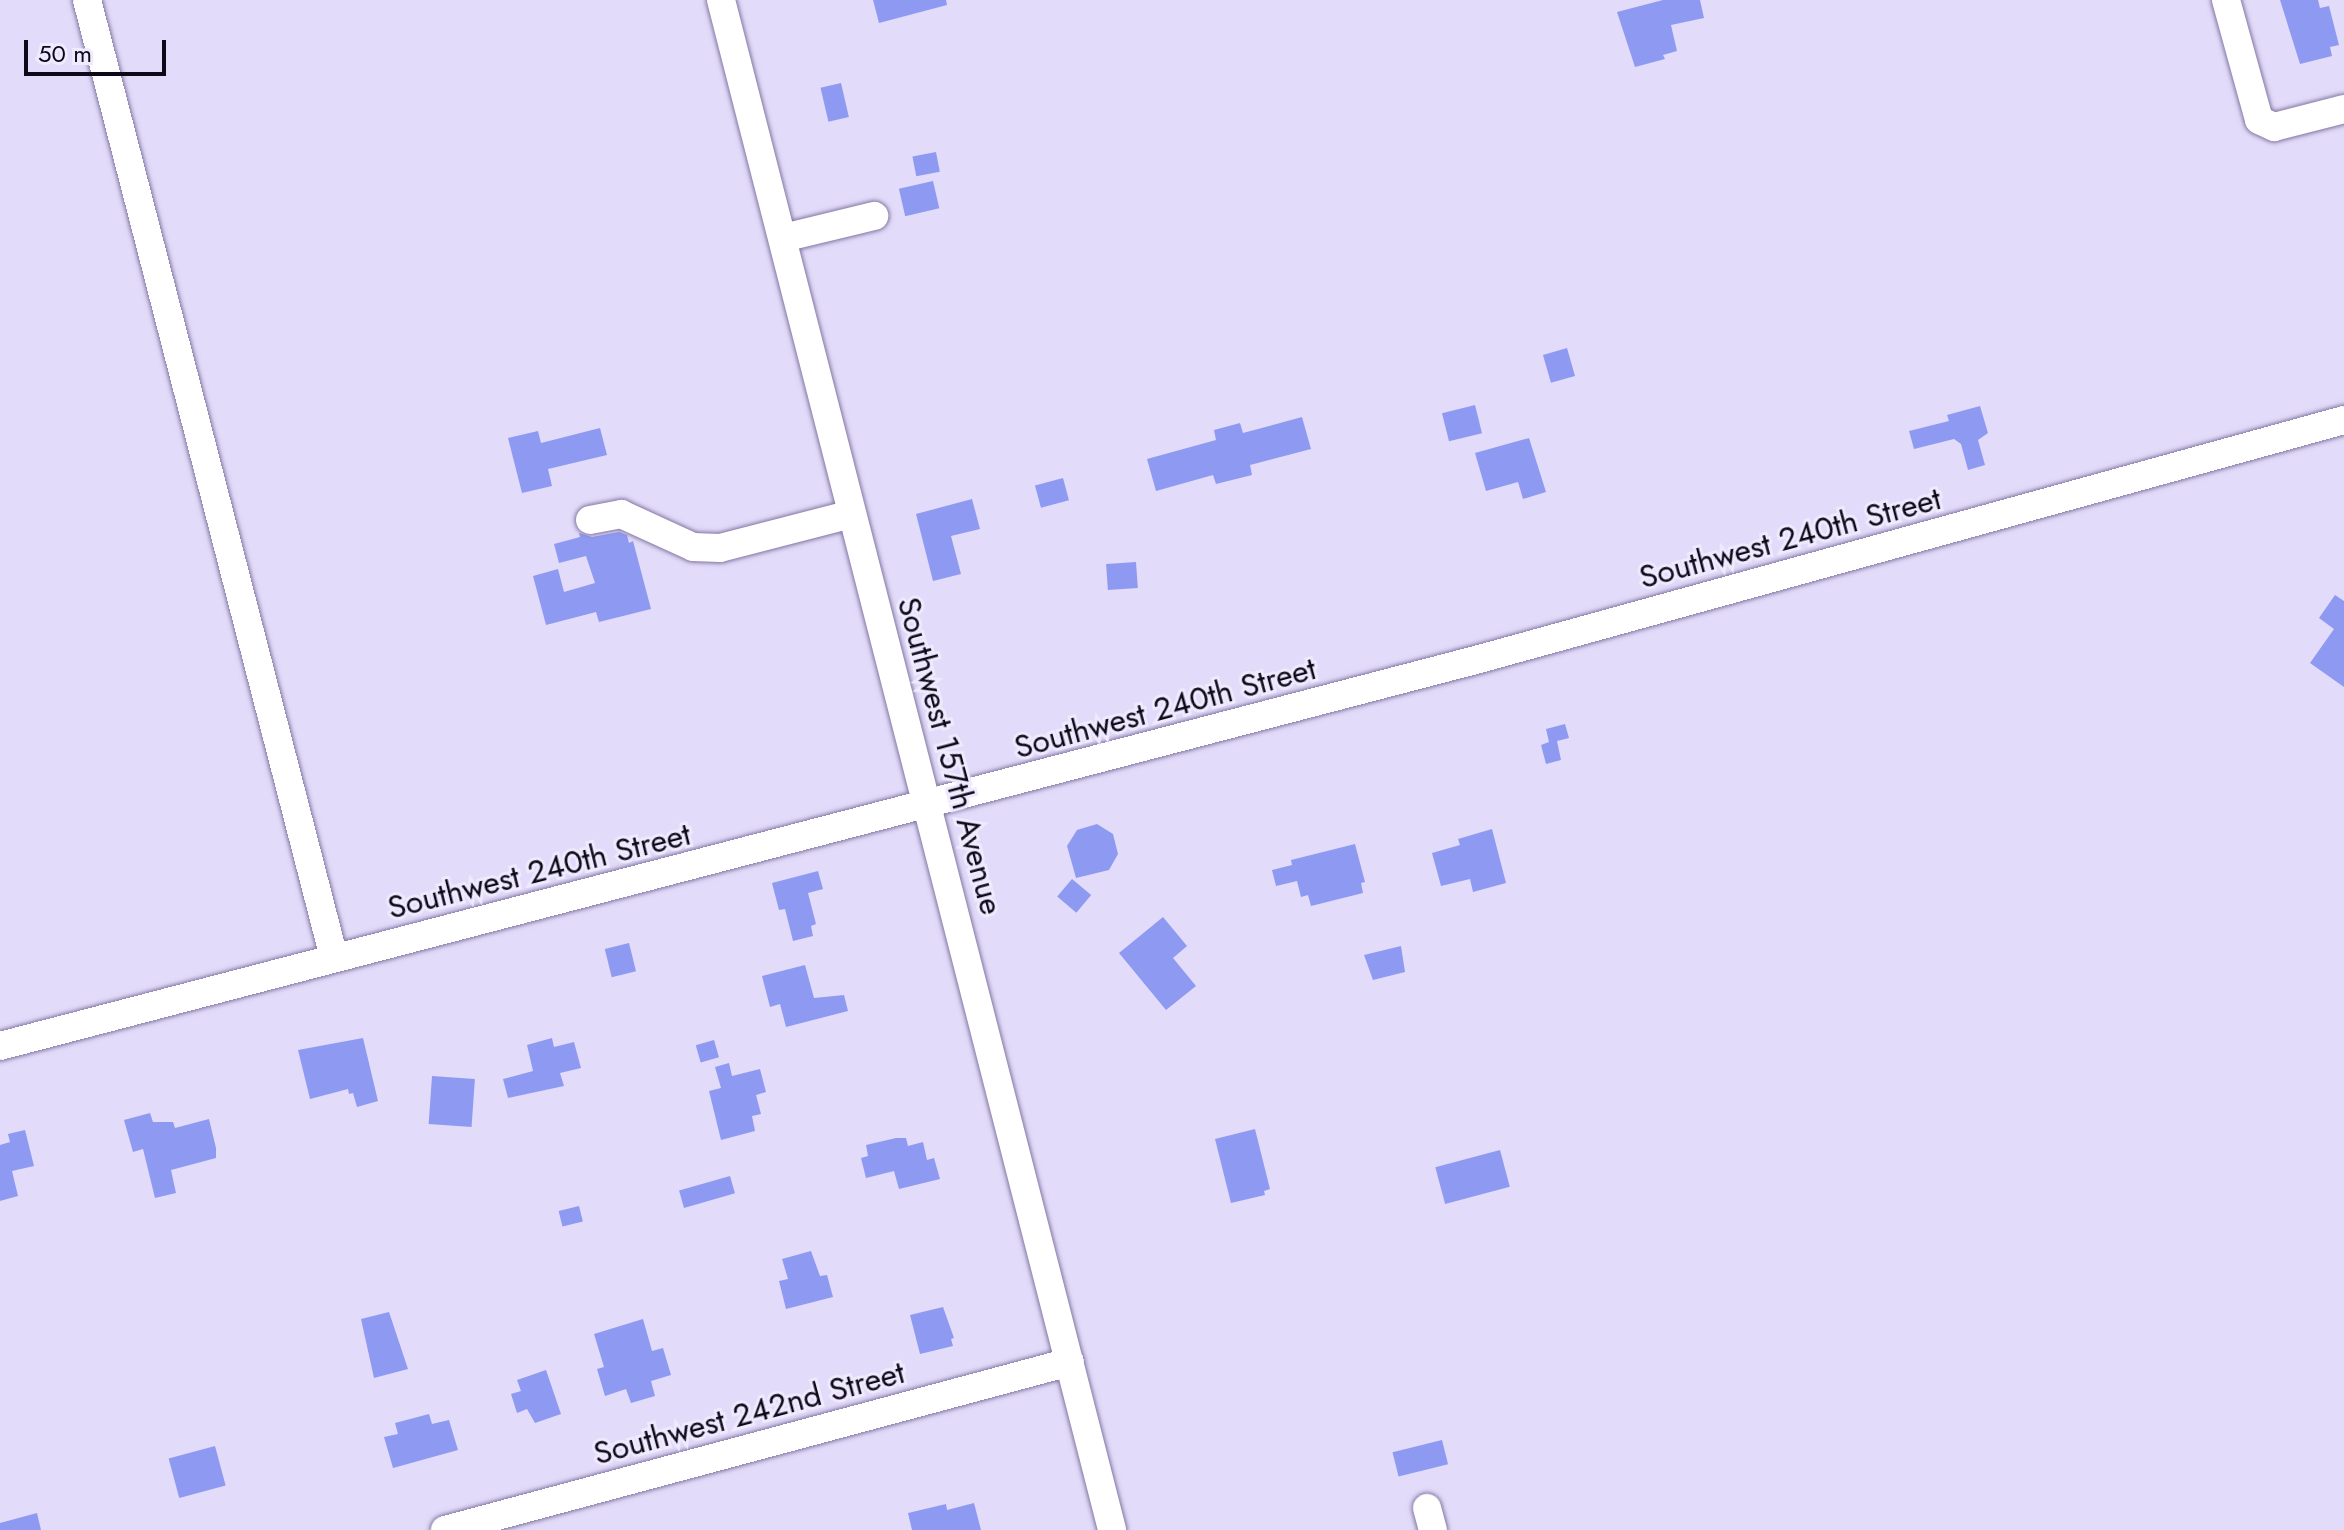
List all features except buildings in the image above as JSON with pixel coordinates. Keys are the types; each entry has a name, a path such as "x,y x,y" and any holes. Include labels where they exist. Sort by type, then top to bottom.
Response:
{"street":[{"path":"87,0 334,958"},
{"name":"Southwest 157th Avenue","path":"721,0 1112,1530"},
{"path":"2226,0 2259,120 2274,127 2344,109"},
{"path":"783,238 874,216"},
{"name":"Southwest 240th Street","path":"0,1046 927,807 1472,661 2344,420"},
{"path":"590,520 621,514 693,547 720,548 851,514"},
{"name":"Southwest 242nd Street","path":"445,1530 1070,1362"}]}
